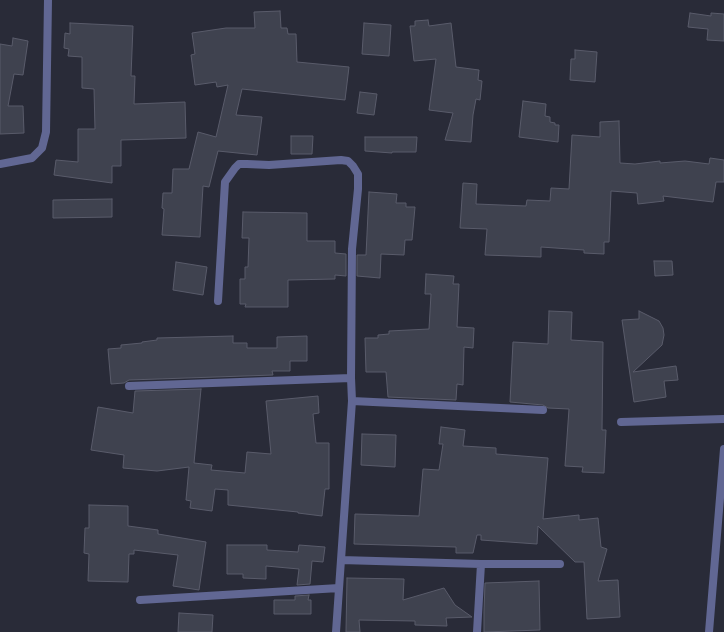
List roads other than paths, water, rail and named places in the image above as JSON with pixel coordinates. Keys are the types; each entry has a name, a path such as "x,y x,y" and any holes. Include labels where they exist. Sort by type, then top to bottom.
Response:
{"street":[{"path":"0,164 32,158 42,148 46,132 48,0"},
{"path":"218,301 225,182 235,168 240,164 269,165 341,160 348,161 358,174 358,189 352,249 352,401 336,632"},
{"path":"129,386 351,378"},
{"path":"352,401 543,410"},
{"path":"621,422 724,419"},
{"path":"709,632 724,449"},
{"path":"341,560 481,564 560,564"},
{"path":"477,632 481,564"},
{"path":"140,600 338,588"}]}
